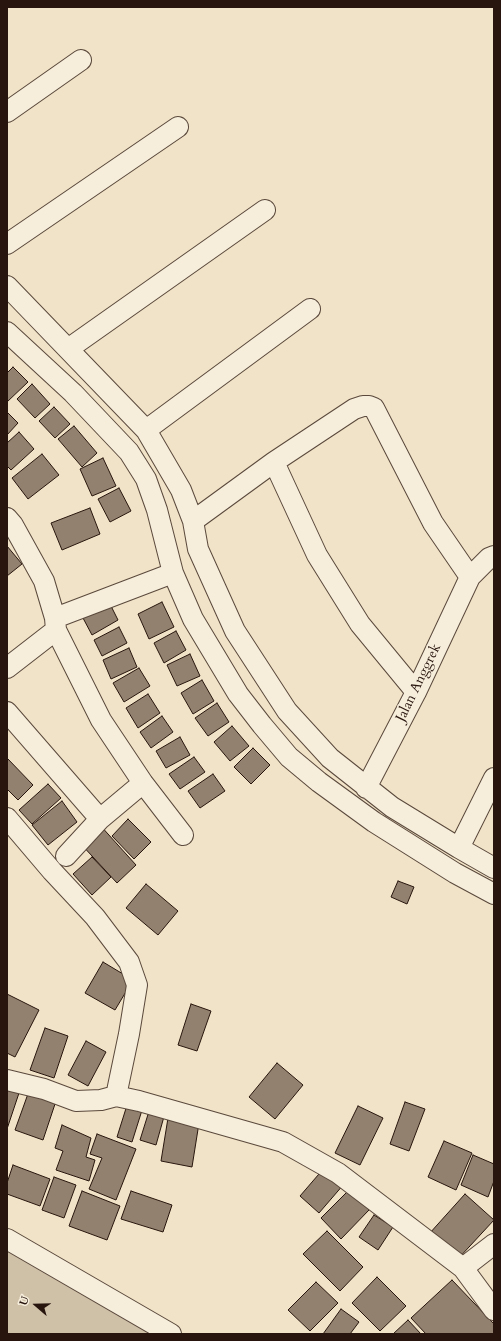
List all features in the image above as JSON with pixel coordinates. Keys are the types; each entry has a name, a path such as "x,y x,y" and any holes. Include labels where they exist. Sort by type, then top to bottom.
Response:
{"street":[{"path":"7,112 81,60"},
{"path":"7,244 178,127"},
{"path":"68,349 265,210"},
{"path":"7,286 146,430 181,490 193,521 198,548 235,630 287,711 330,758 366,788 392,807 494,868"},
{"path":"146,430 310,309"},
{"path":"7,332 73,393 129,452 146,479 155,504 172,573 193,619 238,694 262,725 290,757 319,782 374,822 455,873 494,894"},
{"path":"193,521 274,462 354,409 369,406 374,408 433,523 470,577"},
{"path":"274,462 316,555 360,624 416,692"},
{"path":"7,518 13,525 44,581 55,624 101,720 142,783 183,835"},
{"name":"Jalan Anggrek","path":"366,788 416,692 470,577 489,558 494,556"},
{"path":"7,668 55,624 172,573"},
{"path":"7,712 100,819"},
{"path":"459,848 494,778"},
{"path":"66,856 100,819 142,783"},
{"path":"7,818 52,871 95,917 129,962 137,985 129,1034 116,1096"},
{"path":"7,1080 44,1089 76,1101 101,1100 116,1096 139,1101 283,1142 338,1173 463,1268 494,1310"},
{"path":"7,1239 171,1334"},
{"path":"463,1268 494,1244"}],"shaded area":[{"path":"7,1239 170,1334 7,1334"}],"building":[{"path":"13,367 28,382 7,402 7,373"},
{"path":"32,384 50,404 35,418 17,399"},
{"path":"54,407 70,424 55,438 39,421"},
{"path":"7,412 18,423 7,435"},
{"path":"74,426 97,453 82,467 58,439"},
{"path":"19,432 34,449 11,470 7,466 7,443"},
{"path":"42,454 59,475 28,499 12,478"},
{"path":"103,458 116,486 92,496 80,469"},
{"path":"119,488 131,511 110,522 98,499"},
{"path":"90,508 100,534 62,550 51,523"},
{"path":"7,546 22,564 7,576"},
{"path":"162,602 174,627 149,639 138,614"},
{"path":"110,604 118,620 92,635 83,618"},
{"path":"119,627 127,643 102,656 94,640"},
{"path":"176,631 186,650 164,663 154,643"},
{"path":"129,648 137,667 111,679 103,660"},
{"path":"190,654 200,676 177,686 167,665"},
{"path":"139,668 150,686 124,702 113,683"},
{"path":"202,680 214,701 193,714 181,693"},
{"path":"148,694 160,713 138,728 126,708"},
{"path":"217,703 229,722 208,736 195,718"},
{"path":"162,716 173,732 151,748 140,732"},
{"path":"232,726 249,746 230,761 214,742"},
{"path":"180,737 190,755 166,768 156,751"},
{"path":"253,748 270,765 251,784 234,767"},
{"path":"194,757 205,772 180,789 169,774"},
{"path":"7,758 33,785 18,800 7,789"},
{"path":"213,774 225,791 200,808 188,791"},
{"path":"48,784 61,798 32,824 19,810"},
{"path":"62,801 77,822 48,845 32,825"},
{"path":"128,819 151,842 134,859 112,836"},
{"path":"99,824 136,865 117,883 80,843"},
{"path":"92,857 111,877 92,895 73,874"},
{"path":"398,881 414,887 407,904 391,897"},
{"path":"146,884 178,911 158,935 126,908"},
{"path":"103,962 133,980 115,1010 85,993"},
{"path":"7,994 39,1010 15,1057 7,1053"},
{"path":"191,1004 211,1011 197,1051 178,1045"},
{"path":"45,1028 68,1036 54,1078 30,1070"},
{"path":"86,1041 106,1052 88,1086 68,1075"},
{"path":"277,1063 303,1085 275,1119 249,1097"},
{"path":"7,1089 19,1093 7,1129"},
{"path":"29,1091 56,1101 43,1140 15,1130"},
{"path":"128,1102 143,1107 132,1142 117,1137"},
{"path":"405,1102 425,1109 409,1151 390,1144"},
{"path":"358,1106 383,1118 360,1165 335,1153"},
{"path":"150,1108 165,1113 156,1145 140,1140"},
{"path":"168,1118 199,1123 192,1167 161,1161"},
{"path":"62,1125 91,1138 86,1157 95,1160 89,1181 56,1170 63,1151 55,1148"},
{"path":"97,1134 136,1149 116,1200 89,1189 102,1158 90,1154"},
{"path":"444,1141 472,1153 456,1190 428,1177"},
{"path":"473,1155 494,1164 494,1181 488,1197 461,1185"},
{"path":"13,1165 50,1179 40,1206 7,1194 7,1183"},
{"path":"325,1167 344,1184 319,1213 300,1196"},
{"path":"54,1177 76,1185 64,1218 42,1210"},
{"path":"349,1190 369,1210 341,1239 321,1218"},
{"path":"82,1191 120,1206 107,1240 69,1226"},
{"path":"131,1191 172,1205 163,1232 121,1219"},
{"path":"465,1194 494,1220 457,1260 429,1234"},
{"path":"374,1215 393,1227 378,1250 359,1237"},
{"path":"327,1231 363,1267 340,1291 303,1254"},
{"path":"377,1277 406,1306 380,1331 352,1303"},
{"path":"452,1280 494,1324 494,1334 426,1334 411,1318"},
{"path":"316,1282 338,1303 310,1331 288,1310"},
{"path":"341,1309 359,1322 350,1334 323,1334"},
{"path":"408,1320 421,1334 393,1334"}]}
